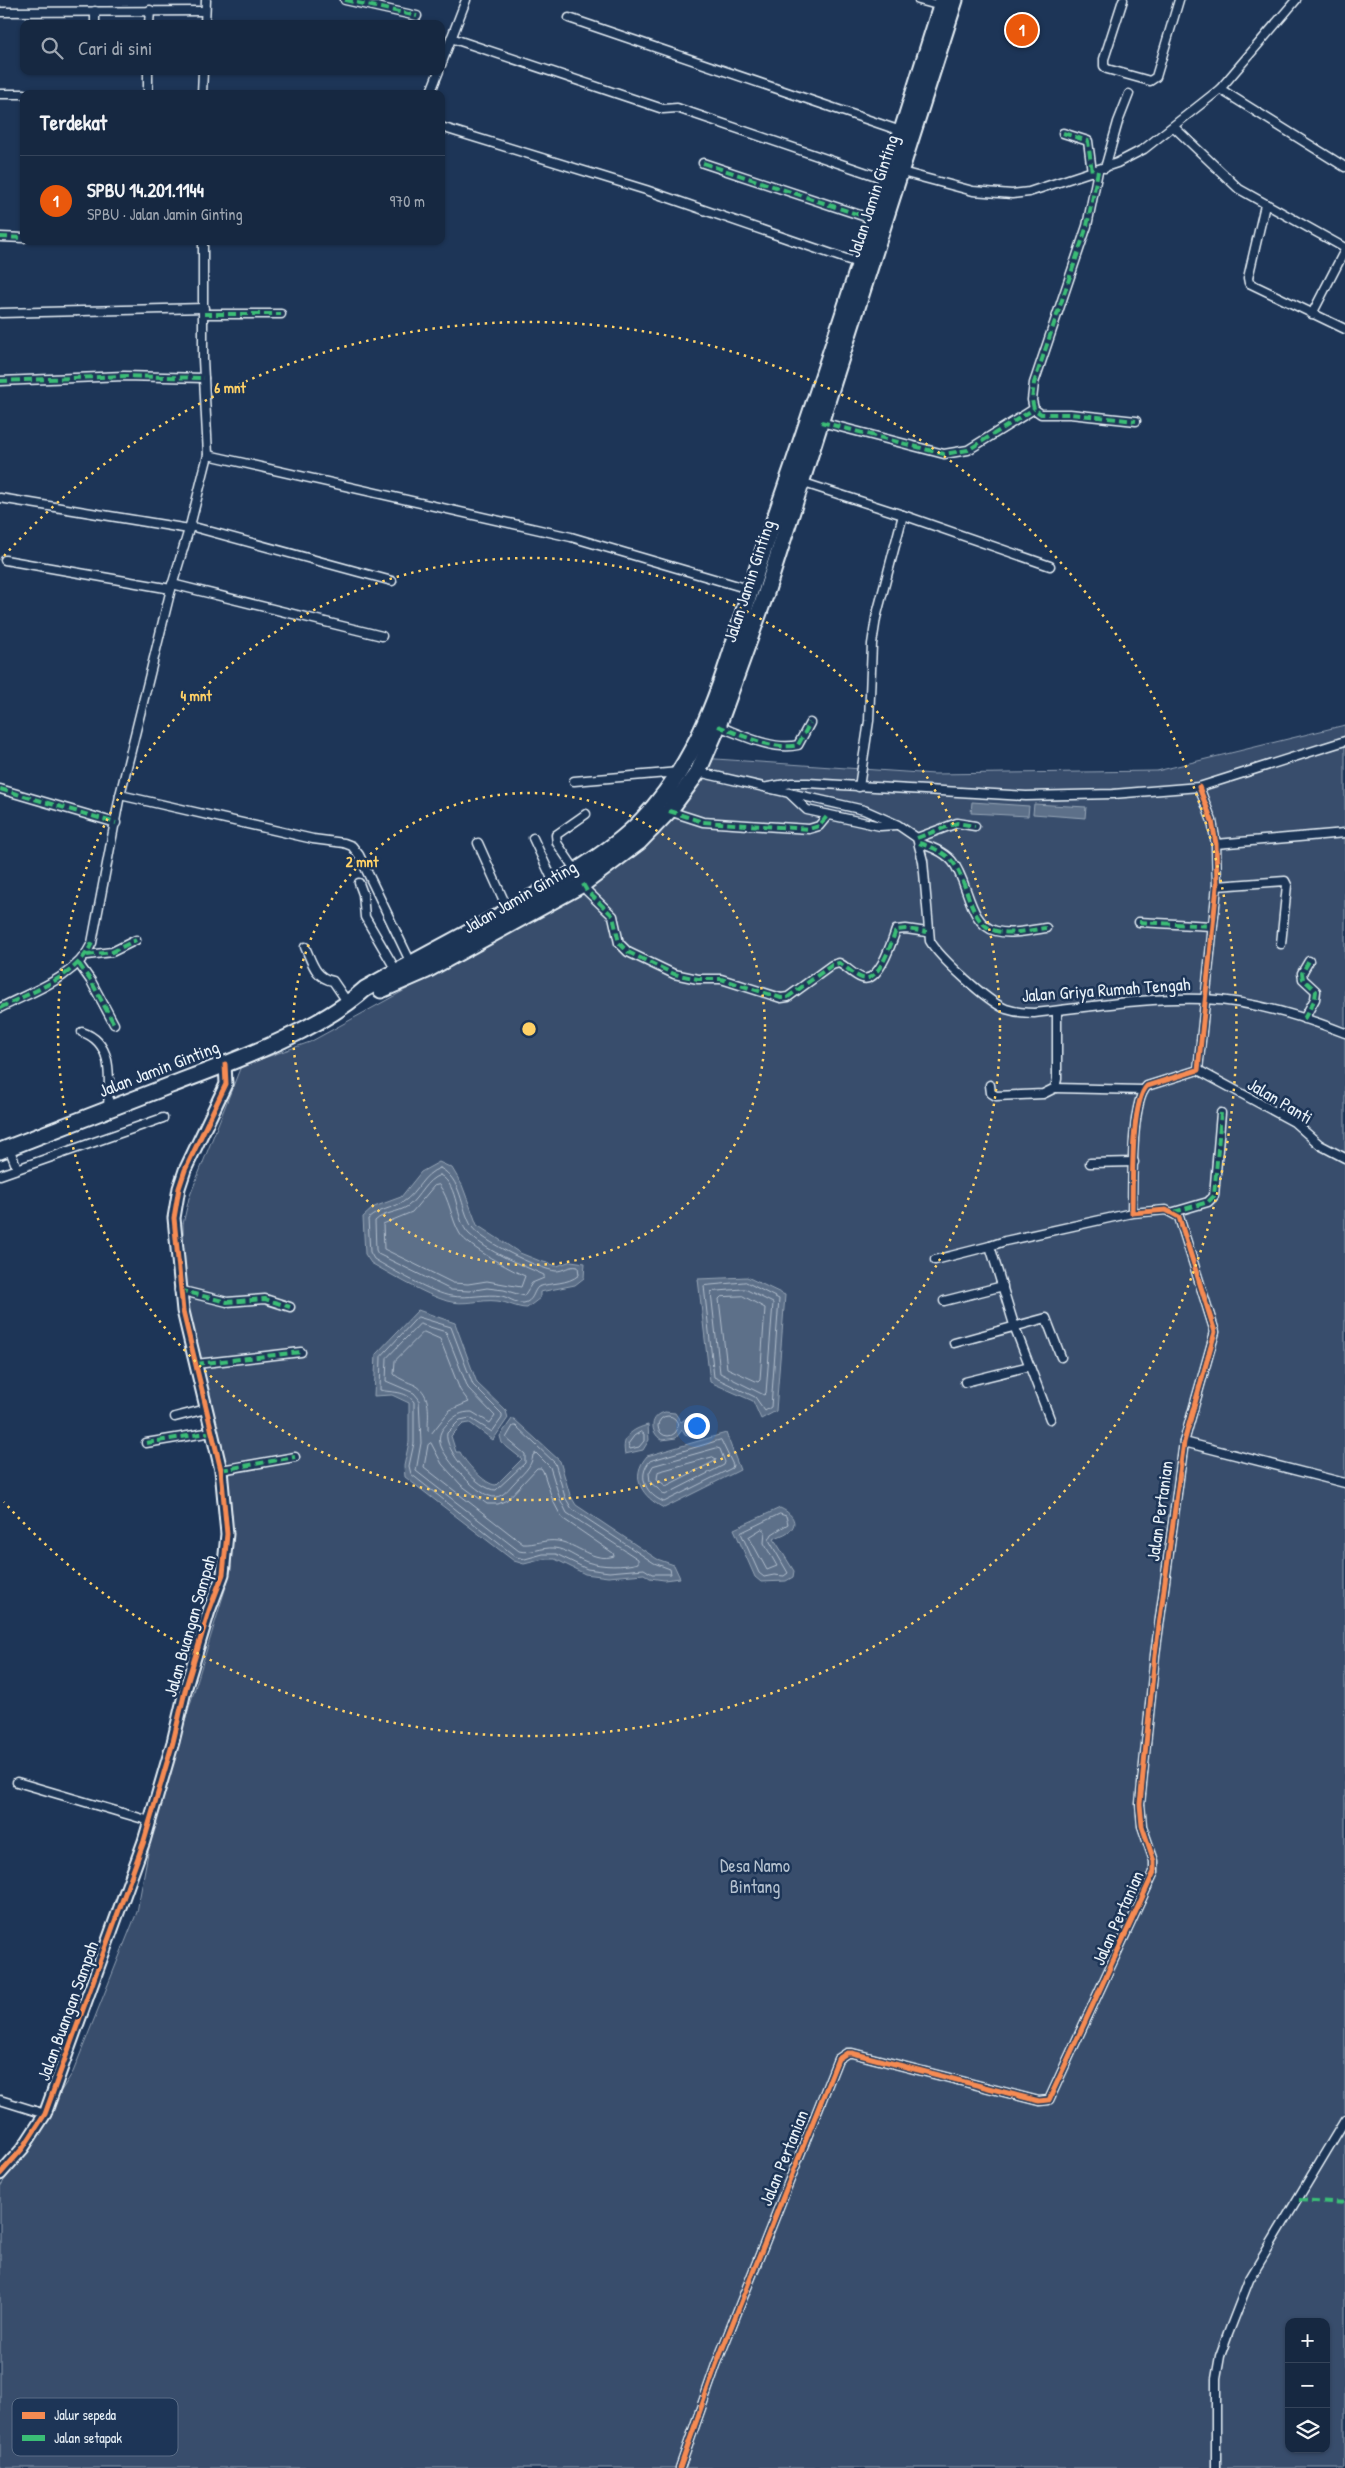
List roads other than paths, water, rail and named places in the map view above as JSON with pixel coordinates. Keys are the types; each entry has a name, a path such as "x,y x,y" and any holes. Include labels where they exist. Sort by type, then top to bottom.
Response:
{"highway":[{"name":"Jalan Jamin Ginting","path":"4,1150 225,1064 314,1025 351,1001 399,976 428,970 517,922 580,877 639,842 669,811 698,772 718,726 765,596 821,422 893,176 955,0"},
{"name":"Jalan Jamin Ginting","path":"399,976 411,963 509,912 555,885 580,877 655,806 682,771 714,705 750,589 801,443 872,219 893,176 901,131 942,3"}],"street":[{"path":"204,20 206,0"},
{"path":"345,0 417,16"},
{"path":"445,54 466,0"},
{"path":"919,0 942,3"},
{"path":"1123,0 1104,59 1104,66 1107,69 1150,81 1156,77 1180,0"},
{"path":"451,38 664,109 677,108 893,176 973,191 1012,194 1028,192 1098,170 1144,149 1220,89 1296,0"},
{"path":"149,20 150,10"},
{"path":"95,11 95,20"},
{"path":"0,12 205,11"},
{"path":"569,18 901,131"},
{"path":"148,75 148,90"},
{"path":"202,90 203,75"},
{"path":"432,90 437,75"},
{"path":"1220,89 1345,167"},
{"path":"0,94 20,94"},
{"path":"1129,94 1098,170 1087,226 1034,384 1032,400 1034,409 1041,414 1079,415 1136,421"},
{"path":"445,127 646,190 858,263"},
{"path":"1174,127 1239,189 1345,249 1312,314"},
{"path":"1063,133 1088,141 1098,170"},
{"path":"703,163 872,219"},
{"path":"1265,205 1249,283 1345,328"},
{"path":"0,237 20,238"},
{"path":"0,1008 66,974 87,955 92,943 120,795 172,586 190,528 208,456 204,378 203,245"},
{"path":"1,313 204,311 281,314"},
{"path":"0,381 124,376 204,378"},
{"path":"821,422 944,454 968,450 1034,409"},
{"path":"208,456 571,537 750,589 765,596"},
{"path":"801,482 1050,566"},
{"path":"0,498 190,528 392,581"},
{"path":"859,787 869,721 872,644 876,618 903,515"},
{"path":"5,560 172,586 382,636"},
{"path":"718,726 744,736 789,747 798,745 810,723"},
{"path":"766,787 800,783 1065,797 1199,787 1345,741"},
{"path":"574,781 682,771"},
{"path":"698,772 864,810 898,825 918,840 940,851 952,861 962,877 978,917 988,928 1009,933 1046,928"},
{"path":"1132,1213 1139,1099 1143,1090 1154,1082 1198,1070 1217,886 1216,844 1212,820 1199,787"},
{"path":"0,789 116,823"},
{"path":"790,794 807,810 880,826 898,825"},
{"path":"120,795 312,839 348,844 359,855 411,963"},
{"path":"669,811 703,822 809,829 820,826 828,815"},
{"path":"586,814 556,835 557,842 587,891 613,916 620,943 628,952 674,974 698,979 721,978 781,998 791,994 832,965 839,963 862,978 870,977 875,974 890,949 896,930 927,932"},
{"path":"918,840 957,823 975,826"},
{"path":"1216,844 1345,833"},
{"path":"533,838 555,885"},
{"name":"Jalan Griya Rumah Tengah","path":"918,840 924,870 927,932 935,948 984,996 998,1004 1019,1013 1057,1011 1134,1001 1205,999 1250,1005 1304,1019 1345,1033"},
{"path":"478,843 509,912"},
{"path":"1217,886 1284,881 1287,884 1281,944"},
{"path":"358,883 363,894 365,917 399,976"},
{"path":"1139,922 1212,926"},
{"path":"87,955 112,952 136,940"},
{"path":"305,947 318,975 324,980 333,982 351,1001"},
{"path":"1304,1019 1315,999 1316,991 1302,979 1302,973 1309,961"},
{"path":"79,964 91,981 114,1024"},
{"path":"1055,1088 1057,1079 1057,1011"},
{"path":"82,1032 93,1035 104,1049 108,1065 108,1109"},
{"name":"Jalan Buangan Sampah","path":"0,2174 23,2148 45,2114 150,1821 173,1742 186,1687 209,1611 223,1574 227,1534 220,1470 180,1290 174,1218 179,1188 201,1135 226,1084 225,1064"},
{"name":"Jalan Panti","path":"1198,1070 1294,1122 1320,1145 1345,1158"},
{"path":"990,1085 991,1093 996,1096 1043,1094 1055,1088 1143,1090"},
{"path":"935,1260 1005,1241 1132,1213 1166,1210 1174,1212 1208,1202 1214,1196 1221,1113"},
{"path":"0,1175 163,1118"},
{"path":"4,1150 17,1168"},
{"path":"1090,1163 1134,1162"},
{"name":"Jalan Pertanian","path":"680,2468 716,2365 838,2059 847,2053 852,2053 1039,2101 1049,2100 1155,1868 1142,1826 1140,1804 1155,1654 1184,1442 1215,1332 1185,1228 1174,1212"},
{"path":"990,1246 1015,1328 1050,1419"},
{"path":"944,1301 1003,1286"},
{"path":"180,1290 227,1302 265,1299 290,1307"},
{"path":"954,1343 1047,1319 1061,1357"},
{"path":"196,1364 301,1352"},
{"path":"966,1382 1030,1366"},
{"path":"175,1417 206,1409"},
{"path":"146,1443 212,1432"},
{"path":"1184,1442 1345,1482"},
{"path":"220,1470 295,1457"},
{"path":"17,1782 150,1821"},
{"path":"0,2100 45,2114"},
{"path":"1216,2468 1216,2379 1220,2356 1228,2334 1249,2280 1345,2120"}],"water":[{"path":"972,802 1029,806 1028,816 971,813"},
{"path":"1034,804 1086,807 1085,818 1033,814"},
{"path":"439,1162 452,1168 462,1185 477,1225 520,1253 540,1261 557,1266 571,1261 585,1263 584,1278 575,1285 540,1292 540,1298 527,1308 523,1308 497,1301 460,1303 447,1301 418,1289 371,1263 365,1254 363,1217 374,1207 401,1197 421,1172"},
{"path":"747,1277 785,1295 776,1411 761,1419 753,1401 710,1382 698,1279"},
{"path":"418,1310 455,1323 477,1383 506,1411 508,1418 493,1440 470,1423 463,1424 451,1436 456,1452 460,1452 466,1461 486,1481 496,1485 522,1459 502,1443 500,1436 512,1419 514,1419 560,1461 570,1495 576,1505 657,1559 674,1565 680,1578 664,1580 650,1578 644,1574 608,1577 585,1574 555,1559 544,1559 524,1564 514,1561 405,1477 404,1466 409,1442 409,1403 392,1395 374,1396 376,1354"},
{"path":"665,1412 675,1413 681,1422 691,1415 698,1416 703,1422 702,1432 692,1437 685,1435 682,1430 676,1438 662,1440 655,1433 653,1424 656,1417"},
{"path":"648,1425 649,1440 643,1450 625,1454 626,1438 633,1431"},
{"path":"726,1433 740,1470 664,1508 650,1498 640,1486 639,1471 647,1456"},
{"path":"780,1508 793,1518 794,1525 788,1532 774,1539 794,1571 793,1577 786,1581 761,1582 755,1577 734,1529"}],"place":[{"name":"SPBU 14.201.1144","path":"1022,30"}],"park label":[{"name":"Desa Namo Bintang","path":"755,1876"}]}
